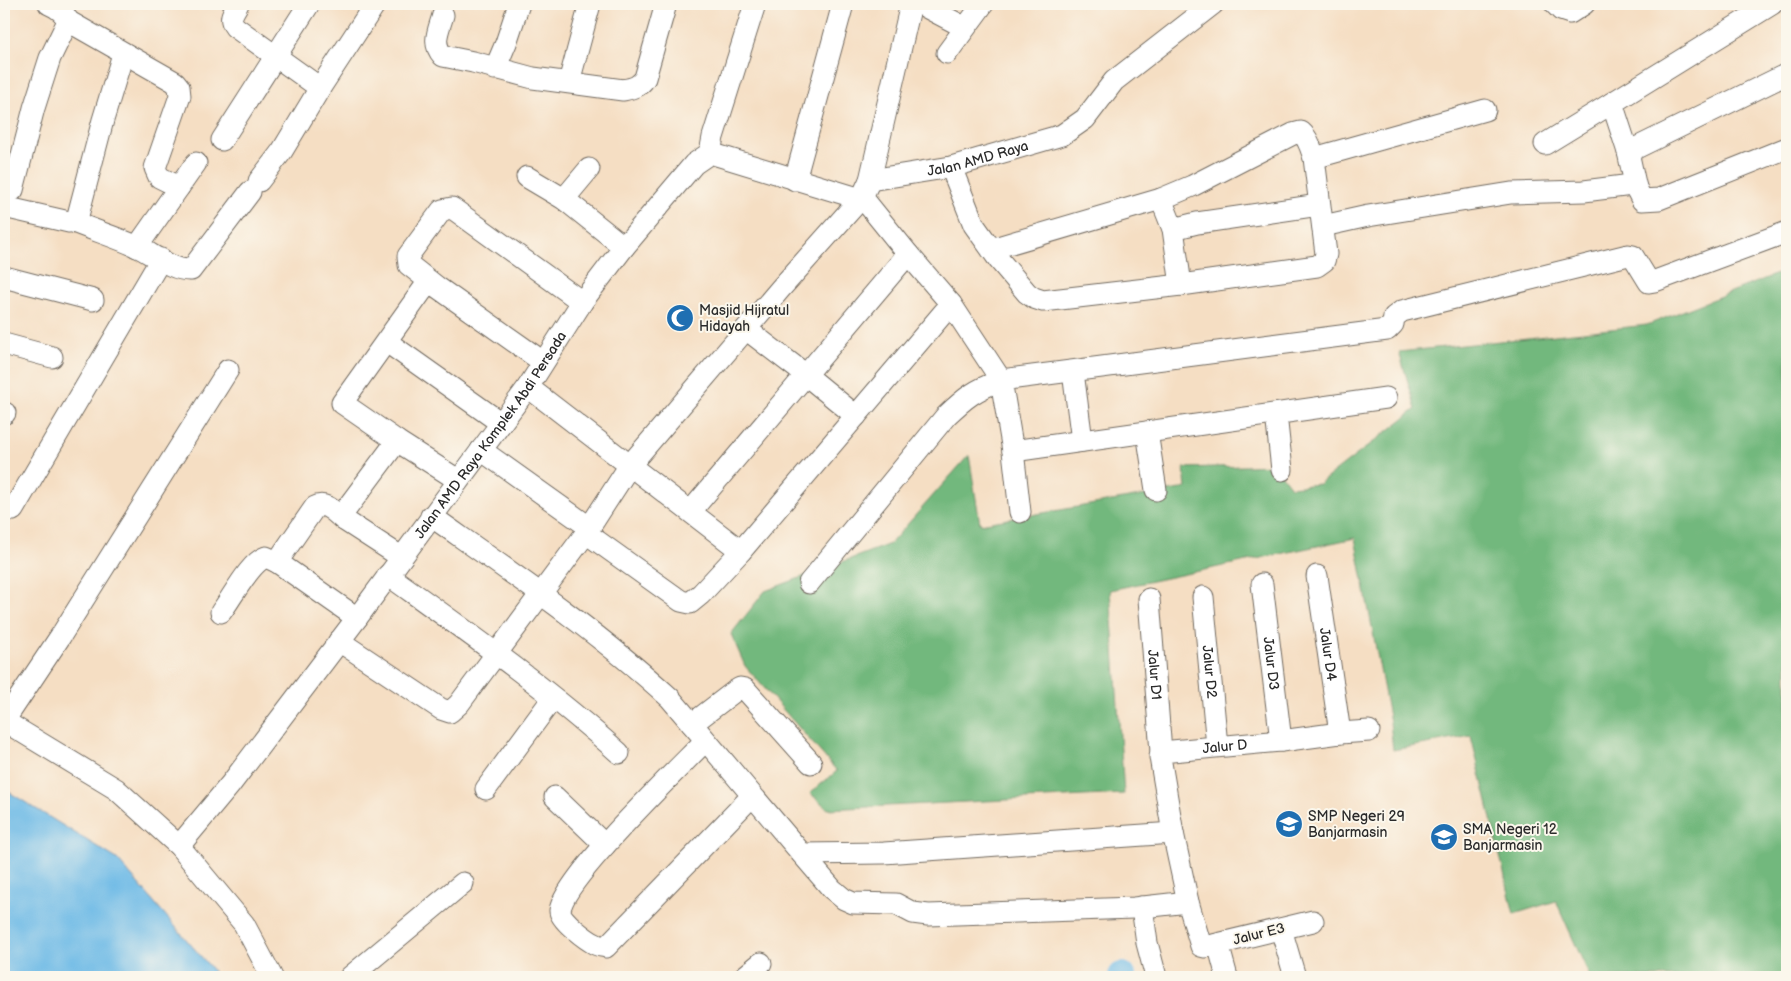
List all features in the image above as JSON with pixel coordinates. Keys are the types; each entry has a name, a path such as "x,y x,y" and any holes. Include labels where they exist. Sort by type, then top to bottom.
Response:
{"street":[{"path":"49,4 60,10 68,21 175,82 179,87 180,96 155,168 159,177 179,187"},
{"path":"238,4 231,16 230,22 320,88"},
{"path":"222,140 309,4"},
{"path":"123,54 90,165 76,223 137,247 173,266 184,270 191,270 282,151 320,88 375,4"},
{"path":"496,69 519,4"},
{"path":"568,82 590,4"},
{"path":"443,15 435,41 437,48 443,56 533,78 623,90 635,88 645,78 666,4"},
{"path":"710,153 713,136 755,4"},
{"path":"795,180 843,4"},
{"path":"339,641 441,709 450,712 459,704 542,594 630,465 864,192 911,4"},
{"path":"920,4 964,27"},
{"path":"947,52 983,4"},
{"name":"Jalan AMD Raya","path":"710,153 795,180 864,192 1062,135 1085,119 1114,81 1213,4"},
{"path":"1555,4 1561,10 1570,14 1584,4"},
{"path":"1545,144 1772,4"},
{"path":"68,21 47,66 8,199 69,222"},
{"path":"1628,152 1787,74"},
{"path":"1612,103 1628,152 1636,188 1642,200 1659,199 1787,148"},
{"path":"1314,158 1485,110"},
{"path":"951,167 974,225 991,249 1027,293 1043,301 1181,285 1317,266 1324,260 1326,254 1314,158 1306,137 1301,132 1293,134 1192,186 1161,199 991,249"},
{"name":"Jalan AMD Raya Komplek Abdi Persada","path":"179,846 230,784 357,618 400,557 528,387 582,302 624,247 694,164 710,153"},
{"path":"137,247 196,163"},
{"path":"564,199 590,169"},
{"path":"527,177 564,199 624,247"},
{"path":"1323,226 1368,216 1511,192 1584,191 1632,185 1636,188"},
{"path":"864,192 908,254 951,304 1001,380 1013,451 1020,512"},
{"path":"1161,199 1173,229 1181,285"},
{"path":"1173,229 1197,223 1319,205"},
{"path":"543,362 409,265 408,256 442,210 452,208 582,302"},
{"path":"809,583 946,416 966,397 985,386 1001,380 1387,330 1393,324 1394,317 1402,311 1628,255 1632,256 1649,282 1655,281 1787,232"},
{"path":"691,512 908,254"},
{"path":"13,510 161,259"},
{"path":"4,277 93,300"},
{"path":"429,280 342,403 458,480"},
{"path":"481,450 681,600 690,603 741,551 951,304"},
{"path":"746,329 856,416"},
{"path":"4,344 52,356"},
{"path":"394,347 501,423"},
{"path":"228,370 60,637 4,721 116,789 179,846 244,924 272,977"},
{"path":"1072,372 1082,441"},
{"path":"528,387 741,551"},
{"path":"1013,451 1386,398"},
{"path":"1276,414 1282,470"},
{"path":"1147,432 1156,490"},
{"path":"344,520 344,512 397,441"},
{"path":"277,562 315,507 320,504 325,505 344,520 400,557"},
{"path":"431,516 542,594 649,678 670,698 832,889 844,900 853,903 896,904 913,913 928,916 1142,907 1188,902"},
{"path":"221,612 260,559 266,556 357,618"},
{"path":"388,575 497,654 589,726 620,753"},
{"name":"Jalur D4","path":"1317,576 1340,733"},
{"name":"Jalur D3","path":"1262,584 1281,742"},
{"name":"Jalur D2","path":"1203,597 1217,746"},
{"name":"Jalur D1","path":"1149,599 1161,752"},
{"path":"692,724 734,691 740,688 745,689 811,763"},
{"path":"486,789 553,698"},
{"name":"Jalur D","path":"1161,752 1281,742 1340,733 1369,731"},
{"path":"705,741 605,845 577,877 564,898 560,910 566,923 594,944 606,947 752,796"},
{"path":"1161,752 1160,757 1173,834 1188,902 1202,946 1212,946 1227,977"},
{"path":"555,797 605,845"},
{"path":"802,854 884,853 1173,834"},
{"path":"350,977 463,884"},
{"path":"1142,907 1147,943 1156,977"},
{"name":"Jalur E3","path":"1212,946 1313,921"},
{"path":"1281,929 1296,977"},
{"path":"744,977 761,963"}],"green space":[{"path":"1787,270 1787,977 1590,977 1556,901 1514,914 1471,736 1393,750 1390,722 1355,538 1110,590 1124,794 828,809 810,793 837,771 745,666 731,634 765,591 890,544 969,455 980,524 1186,488 1184,468 1274,465 1291,487 1319,484 1416,409 1399,352 1647,325"}],"water":[{"path":"4,789 117,859 211,968 216,977 4,977"}],"place":[{"name":"Masjid Hijratul Hidayah","path":"680,318"},
{"name":"SMP Negeri 29 Banjarmasin","path":"1289,824"},
{"name":"SMA Negeri 12 Banjarmasin","path":"1444,837"}]}
